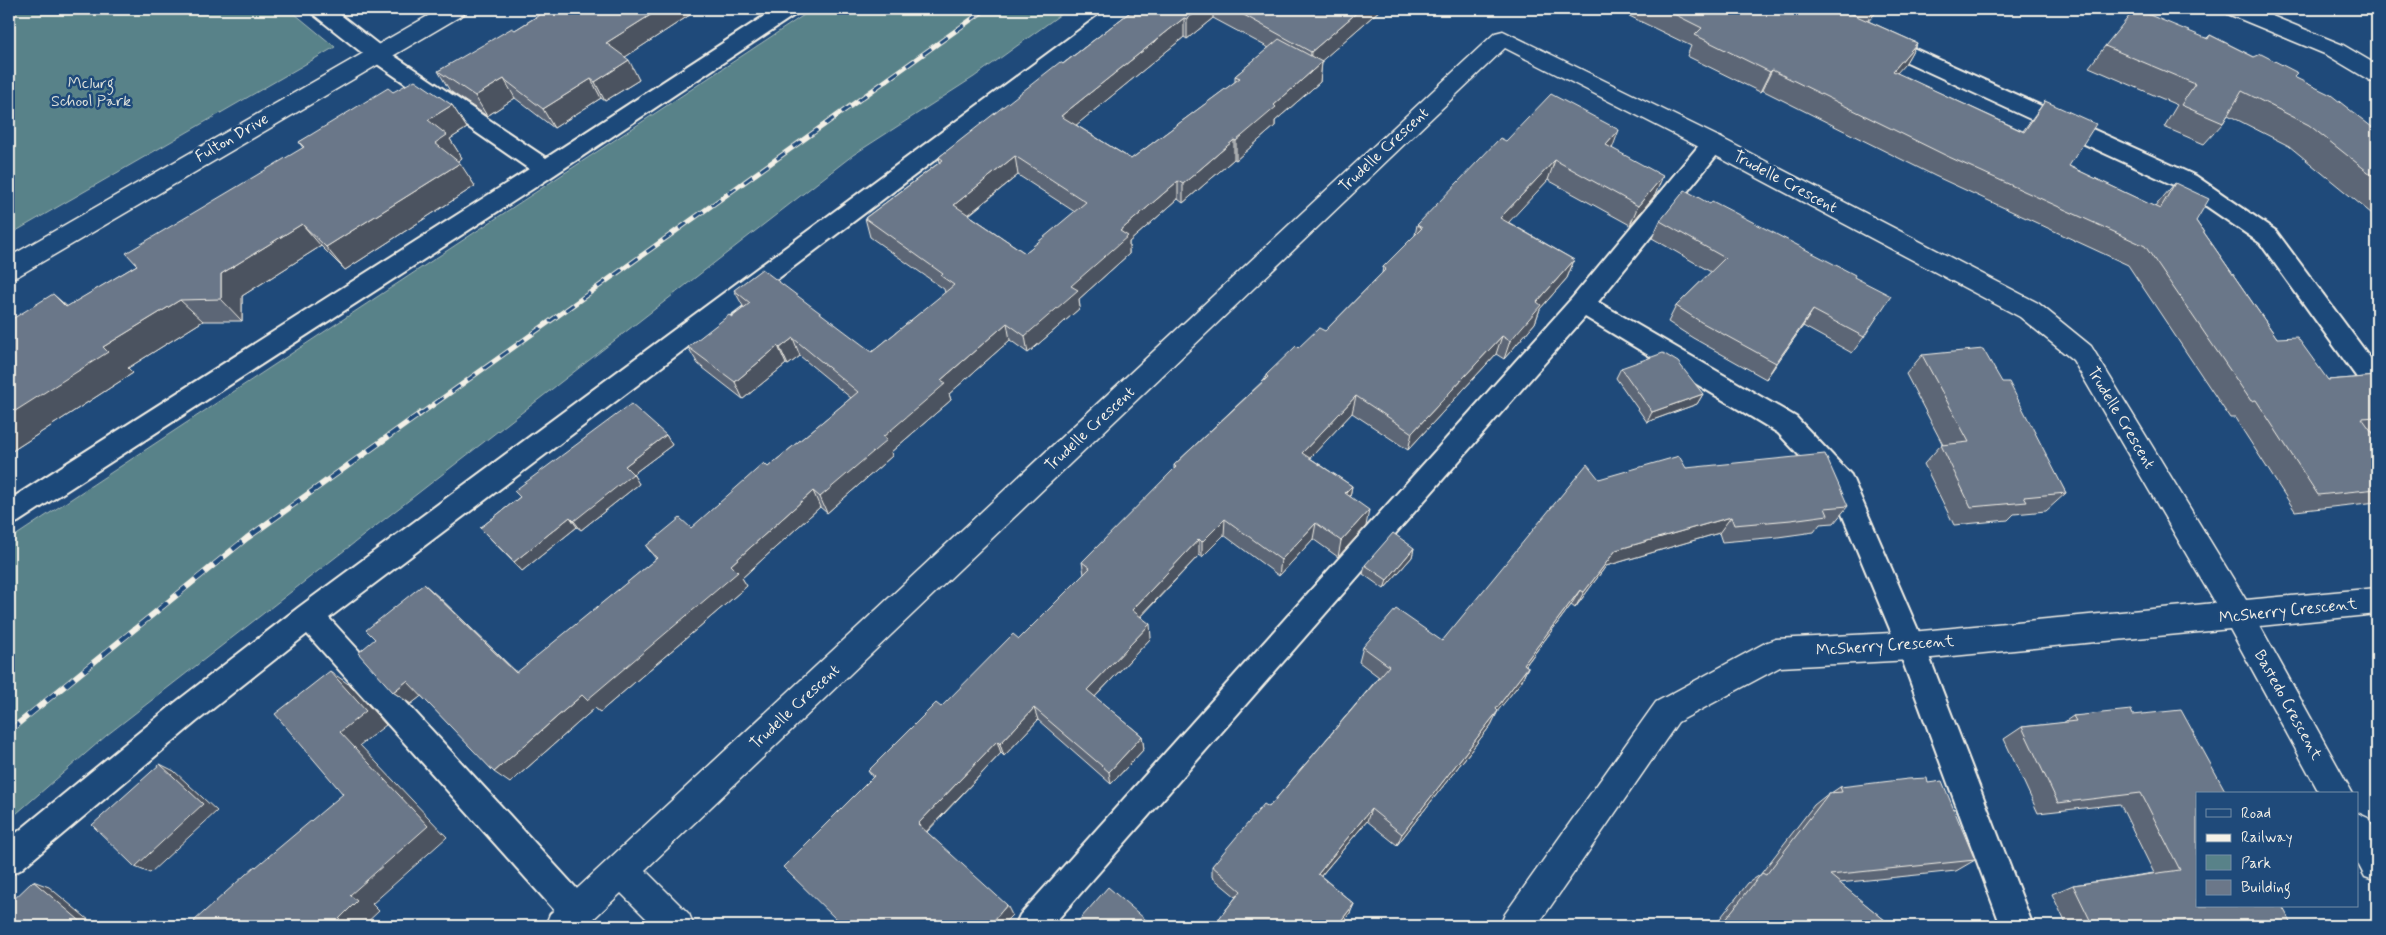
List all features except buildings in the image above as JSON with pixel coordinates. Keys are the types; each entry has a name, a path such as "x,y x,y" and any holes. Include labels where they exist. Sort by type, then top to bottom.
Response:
{"street":[{"name":"Fulton Drive","path":"9,269 456,9"},
{"path":"2236,9 2334,50 2377,75"},
{"name":"Trudelle Crescent","path":"570,919 1503,38 1713,144 2029,310 2082,354 2239,616"},
{"name":"McSherry Crescent","path":"1517,926 1667,712 1776,653 1911,646 2377,602"},
{"name":"Bastedo Crescent","path":"2239,616 2337,792"},
{"path":"2358,831 2377,865"},
{"path":"622,870 678,926"}],"lane":[{"path":"320,9 377,54 546,169"},
{"path":"9,514 546,169 789,9"},
{"path":"9,859 186,712 309,616 1121,9"},
{"path":"1810,9 2188,182 2268,237 2377,386"},
{"path":"1032,926 1582,304 1713,144"},
{"path":"1582,304 1787,425 1842,483 1911,646 2015,925"},
{"path":"309,616 570,919"}],"green space":[{"name":"Mclurg School Park","path":"9,9 289,9 335,47 9,235"},
{"path":"813,9 1068,9 974,77 853,155 107,735 9,820 9,540"}],"railway":[{"path":"419,415 986,9"},
{"path":"9,731 247,538 421,413"}]}
